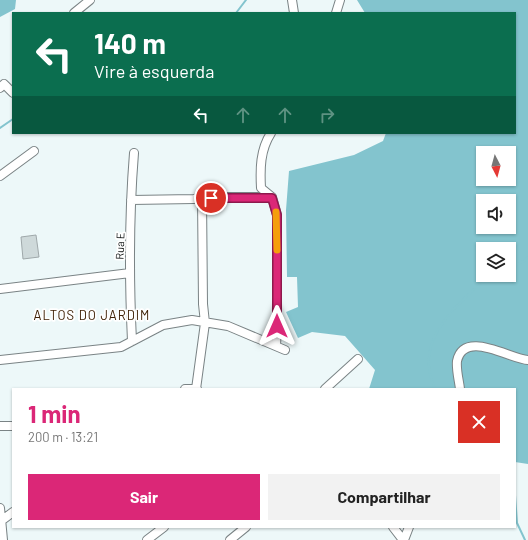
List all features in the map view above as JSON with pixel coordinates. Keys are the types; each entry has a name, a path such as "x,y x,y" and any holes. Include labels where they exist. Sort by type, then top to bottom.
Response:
{"street":[{"path":"75,12 90,0"},
{"path":"292,0 294,12"},
{"path":"336,12 340,0"},
{"path":"0,88 4,84 12,92"},
{"path":"271,134 263,150 260,164 261,188 272,198 277,215 276,346"},
{"path":"0,176 34,151"},
{"name":"Rua E","path":"132,341 130,274 131,200 134,153"},
{"path":"131,200 194,199 202,197 272,198"},
{"path":"196,388 205,323 203,304 202,197"},
{"path":"0,289 130,274"},
{"path":"0,360 121,347 163,325 192,320 228,326 285,350"},
{"path":"460,388 457,362 459,356 469,347 484,346 528,360"},
{"path":"327,388 358,359"},
{"path":"0,426 12,426"},
{"path":"0,508 2,538"},
{"path":"1,521 12,513"},
{"path":"147,540 163,528"},
{"path":"230,540 245,528"},
{"path":"394,528 403,540 409,528"}],"shaded area":[{"path":"0,0 16,0 15,9 0,17"},
{"path":"357,0 528,0 528,464 516,462 516,388 369,388 375,370 345,336 312,332 298,338 286,312 298,307 297,277 287,277 286,210 289,171 354,155 383,141 386,134 516,134 516,12 364,12"}],"building":[{"path":"36,235 39,257 23,259 21,237"}],"waterway":[{"path":"237,12 246,0"},
{"path":"0,128 12,120"},
{"path":"516,265 528,257"},
{"path":"435,388 430,376 429,364 433,341 444,321 452,311 474,289 484,282"},
{"path":"516,509 517,523 525,540"}],"slow traffic":[{"path":"276,212 277,250"}],"district":[{"name":"ALTOS DO JARDIM","path":"92,315"}],"route":[{"path":"211,198 272,198 277,215 277,326"}]}
